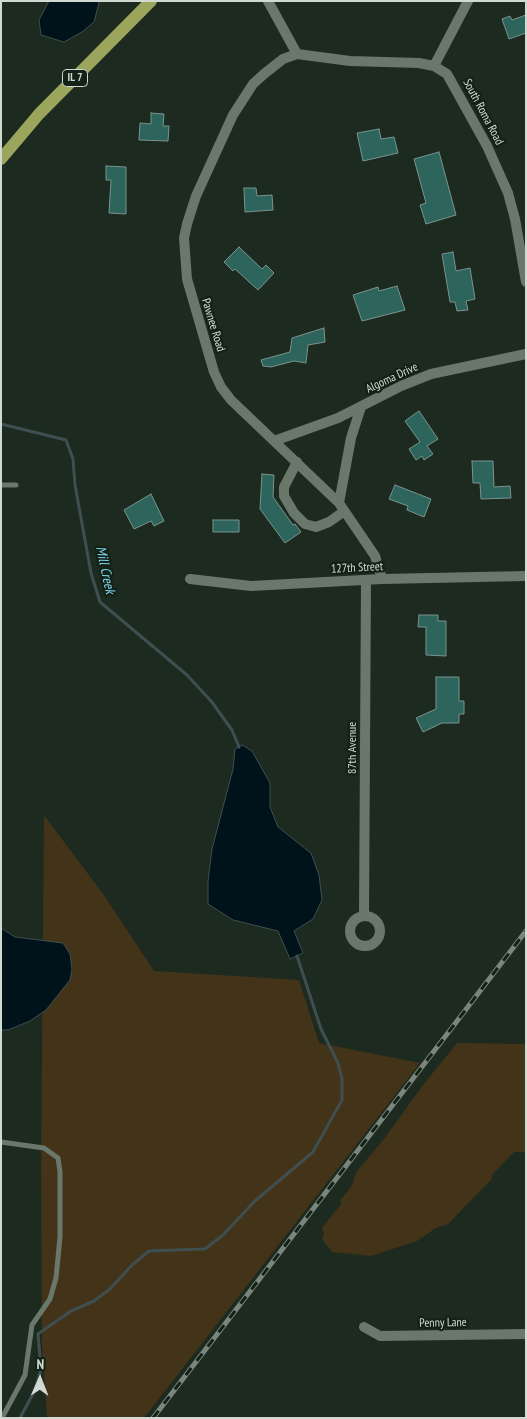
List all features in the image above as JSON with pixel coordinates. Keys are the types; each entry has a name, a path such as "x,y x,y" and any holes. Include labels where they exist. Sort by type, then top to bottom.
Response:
{"main road":[{"name":"IL 7","path":"1,159 39,114 152,1"}],"street":[{"path":"268,1 297,54 350,61 434,66 468,1"},
{"name":"Pawnee Road","path":"297,54 283,59 253,84 233,115 196,196 184,238 187,279 214,372 231,400 297,462 341,507 375,556 382,579"},
{"name":"South Roma Road","path":"434,66 447,74 456,86 500,173 515,219 526,282"},
{"name":"Algoma Drive","path":"274,441 361,407 401,386 431,374 526,354"},
{"path":"297,462 284,487 284,496 294,513 305,524 316,527 329,522 341,507 351,438 361,407"},
{"name":"127th Street","path":"190,579 251,586 382,579 526,576"},
{"name":"87th Avenue","path":"364,916 366,580"},
{"name":"Penny Lane","path":"364,1327 380,1336 526,1334"}],"lane":[{"path":"1,485 16,485"},
{"path":"1,1142 44,1148 58,1158 60,1172 60,1237 56,1278 50,1299 32,1325 25,1375 2,1418"}],"shaded area":[{"path":"49,1 97,1 99,3 94,22 82,32 64,42 41,35 39,20"},
{"path":"242,745 252,751 270,783 270,807 278,827 311,853 319,875 322,900 313,919 294,931 303,953 290,959 278,931 233,920 208,904 208,881 212,849 233,769 235,749"},
{"path":"44,815 103,894 154,971 299,980 319,1043 420,1063 144,1418 47,1418 42,1346 41,1168"},
{"path":"1,928 15,937 63,943 70,954 72,969 70,980 46,1010 30,1021 8,1030 1,1030"},
{"path":"457,1043 526,1044 526,1152 514,1152 492,1175 492,1179 448,1224 436,1228 417,1241 371,1256 332,1252 322,1239 324,1235 322,1228 341,1204 341,1199 351,1187 357,1171 384,1139 423,1085"}],"building":[{"path":"526,15 526,33 509,39 502,19 510,16 512,20"},
{"path":"151,113 164,114 163,126 169,126 168,141 139,140 140,123 151,124"},
{"path":"379,129 381,139 394,137 398,153 363,161 357,133"},
{"path":"439,152 456,215 426,224 420,205 426,203 414,159"},
{"path":"106,166 126,167 126,214 109,213 111,180 106,180"},
{"path":"244,188 256,188 257,196 272,195 273,210 245,212"},
{"path":"239,247 262,269 266,265 274,273 258,290 235,269 233,271 224,262"},
{"path":"453,252 456,271 470,268 475,299 466,301 468,310 457,311 455,302 450,302 442,254"},
{"path":"397,286 405,310 362,321 353,295 378,287 379,291"},
{"path":"324,328 325,342 308,345 306,363 294,361 271,367 263,366 261,360 290,352 292,338"},
{"path":"419,411 438,439 427,446 433,454 424,460 422,456 416,460 409,449 420,442 405,421"},
{"path":"472,461 493,461 494,487 510,486 511,498 481,499 480,483 473,483"},
{"path":"262,474 274,475 273,497 293,525 295,524 301,532 285,543 260,509"},
{"path":"395,485 431,499 424,517 407,510 408,506 389,499"},
{"path":"151,494 164,521 154,526 151,521 134,529 124,510"},
{"path":"213,520 239,520 239,532 213,532"},
{"path":"419,615 438,615 438,621 446,621 446,656 426,655 426,627 418,627"},
{"path":"436,677 459,677 459,701 464,701 464,714 459,714 459,723 442,723 423,732 416,718 436,709"}],"waterway":[{"name":"Mill Creek","path":"1,424 66,440 73,459 75,485 91,573 100,602 187,675 211,701 232,730 239,747"},
{"path":"20,1418 35,1390 41,1369 38,1334 71,1311 94,1301 110,1289 131,1266 149,1251 205,1249 223,1235 255,1201 313,1152 342,1100 342,1079 338,1063 321,1029 297,956"}],"railway":[{"path":"153,1418 526,931"}]}
